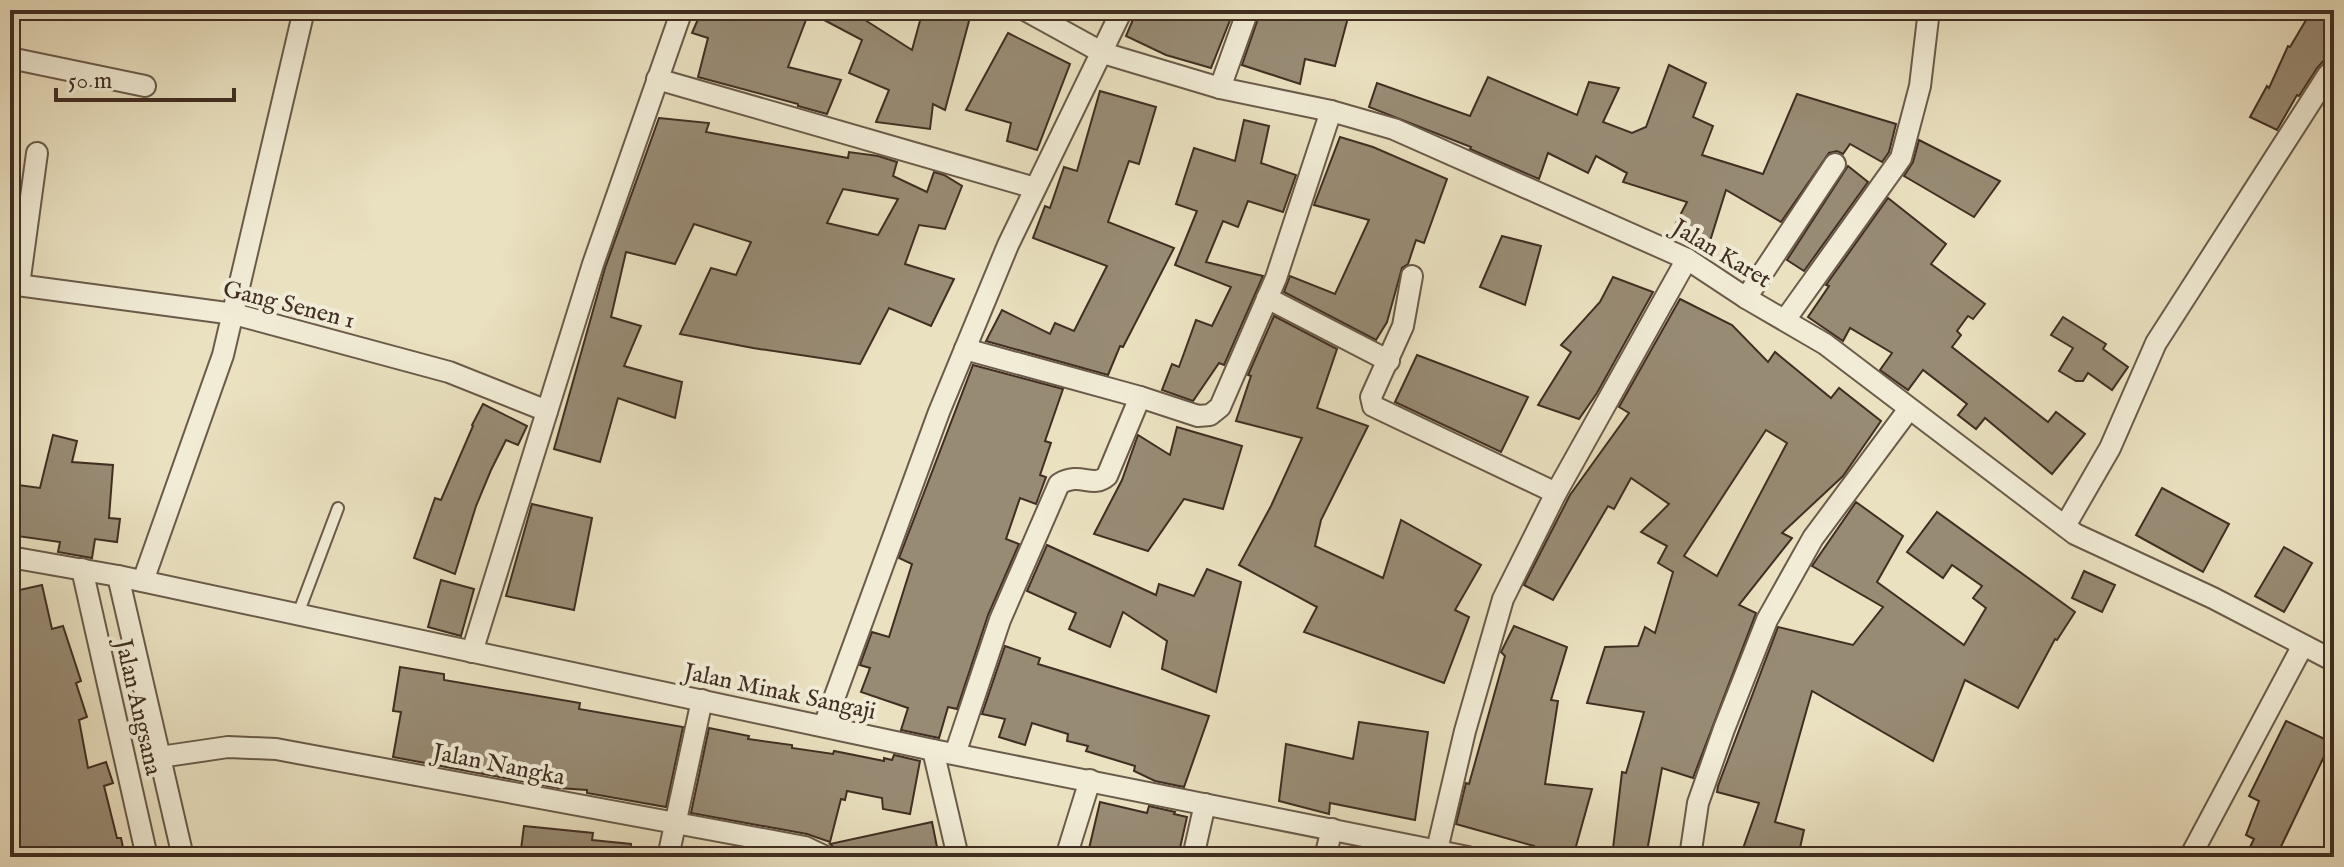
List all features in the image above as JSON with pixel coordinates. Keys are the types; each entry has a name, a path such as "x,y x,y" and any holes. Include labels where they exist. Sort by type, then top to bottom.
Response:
{"street":[{"path":"143,581 223,355 304,10"},
{"path":"472,652 593,264 682,10"},
{"name":"Jalan Karet","path":"1025,10 1103,53 1220,88 1331,111 1394,129 1687,259 1825,344 2075,534 2213,598 2334,661"},
{"path":"824,726 965,349 1035,188 1122,10"},
{"path":"1220,88 1248,10"},
{"path":"1785,320 1901,158 1920,86 1929,10"},
{"path":"10,58 145,86"},
{"path":"2065,526 2110,448 2156,343 2334,69"},
{"path":"657,79 1035,188"},
{"path":"965,349 1198,416 1210,415 1220,407 1267,298 1331,111"},
{"path":"14,285 37,153"},
{"path":"1746,298 1835,164"},
{"path":"1453,854 1465,731 1503,599 1556,493 1687,259"},
{"path":"1412,276 1403,326 1371,397 1373,406 1556,493"},
{"name":"Gang Senen 1","path":"14,285 234,314 449,372 547,411"},
{"path":"1267,298 1389,361"},
{"path":"955,754 1000,620 1059,484 1070,478 1094,482 1107,476 1140,397"},
{"path":"1690,857 1698,803 1767,620 1813,538 1909,409"},
{"name":"Jalan Minak Sangaji","path":"10,557 143,581 933,750 1453,854"},
{"name":"Jalan Angsana","path":"82,569 147,857"},
{"path":"118,576 183,857"},
{"path":"2190,857 2302,647"},
{"path":"668,857 702,700"},
{"name":"Jalan Nangka","path":"160,757 228,747 276,749 805,847 826,857"},
{"path":"933,750 958,857"},
{"path":"1066,857 1090,780"},
{"path":"1193,857 1205,804"},
{"path":"1325,857 1332,829"}],"lane":[{"path":"298,614 338,508"}],"building":[{"path":"702,10 870,10 865,20 912,50 923,10 972,10 945,110 933,104 930,129 876,122 889,90 849,73 862,40 809,12 788,67 841,80 827,114 698,77 708,38 692,33"},
{"path":"1137,10 1234,10 1211,68 1166,55 1126,36"},
{"path":"1261,10 1350,10 1335,66 1305,59 1300,84 1242,65"},
{"path":"2312,10 2334,10 2334,56 2325,59 2317,68 2277,130 2250,117 2267,86 2269,88 2288,46"},
{"path":"1008,33 1070,64 1037,150 1007,141 1011,123 966,110"},
{"path":"1669,65 1706,83 1693,117 1713,126 1702,155 1763,174 1797,94 1896,124 1889,152 1882,162 1850,144 1843,154 1837,151 1829,153 1781,222 1726,190 1710,241 1676,223 1687,202 1623,182 1627,173 1596,156 1588,173 1548,153 1539,179 1471,147 1369,107 1377,83 1470,116 1488,77 1577,115 1589,82 1619,88 1603,122 1632,133 1646,127"},
{"path":"1100,91 1156,107 1139,164 1129,161 1108,222 1174,248 1123,347 1120,346 1108,375 986,341 1002,310 1050,334 1055,323 1074,331 1107,266 1033,238 1045,206 1050,208 1064,167 1077,171"},
{"path":"659,118 709,123 706,132 848,158 849,152 878,156 897,162 893,176 927,192 934,172 962,186 945,229 919,225 905,264 954,279 931,326 889,308 860,364 680,334 711,268 736,275 751,242 694,224 675,264 626,252 611,317 641,326 624,366 682,382 675,418 618,398 600,462 554,449 605,268","holes":["843,189 898,199 878,235 827,223"]},
{"path":"1244,120 1269,126 1261,163 1296,175 1283,212 1248,201 1238,227 1223,221 1206,262 1263,276 1224,365 1219,363 1193,401 1162,390 1172,364 1179,367 1196,320 1212,326 1231,287 1175,265 1197,211 1176,204 1194,148 1235,161"},
{"path":"1340,137 1373,147 1447,179 1424,243 1416,240 1408,264 1402,268 1387,322 1376,340 1284,292 1290,276 1335,294 1369,220 1314,205"},
{"path":"1919,140 2000,181 1974,217 1904,176 1913,162"},
{"path":"1848,166 1868,182 1804,271 1787,260"},
{"path":"1888,198 1946,244 1931,264 1985,304 1973,319 1968,316 1957,331 1961,335 1952,347 2048,422 2056,412 2085,434 2052,474 1985,418 1976,429 1958,415 1967,404 1923,370 1908,390 1880,370 1892,353 1850,328 1843,341 1808,317 1829,286 1826,285"},
{"path":"1502,236 1541,246 1525,305 1480,287"},
{"path":"1613,277 1653,292 1597,393 1579,419 1538,405 1571,352 1561,345 1600,302"},
{"path":"1680,299 1732,325 1768,362 1775,352 1831,398 1839,388 1881,421 1843,476 1782,533 1792,538 1739,605 1756,613 1693,778 1662,768 1646,857 1612,857 1622,772 1626,773 1644,712 1587,703 1605,647 1638,646 1645,627 1655,633 1673,572 1658,563 1667,546 1641,532 1669,504 1631,478 1614,509 1608,506 1553,600 1524,585 1570,495 1629,413 1619,407","holes":["1766,430 1787,443 1717,576 1684,556"]},
{"path":"1274,316 1337,349 1317,408 1368,426 1321,520 1315,546 1383,578 1401,520 1481,565 1455,610 1469,617 1444,683 1304,632 1317,607 1239,565 1271,506 1302,438 1236,421 1251,376 1248,375"},
{"path":"2063,317 2106,344 2103,349 2128,367 2112,390 2088,373 2083,381 2076,381 2059,371 2073,348 2051,335"},
{"path":"1417,355 1528,397 1501,452 1395,402"},
{"path":"973,365 1063,389 1045,441 1051,443 1040,475 1046,477 1036,504 1020,498 1006,539 1019,544 988,615 957,709 948,707 939,738 901,730 908,708 861,692 870,668 860,665 872,632 889,637 912,564 899,558"},
{"path":"483,404 527,426 518,445 506,440 491,470 455,574 414,558 435,498 441,500"},
{"path":"1177,427 1242,446 1223,509 1184,499 1148,551 1094,534 1122,480 1138,435 1170,455"},
{"path":"53,435 77,441 72,462 113,465 109,518 120,519 117,542 95,539 92,558 58,552 60,542 10,535 10,484 40,488"},
{"path":"2162,488 2229,524 2203,572 2136,535"},
{"path":"1856,502 1903,536 1877,582 1964,645 1986,608 1973,598 1982,586 1952,565 1943,578 1907,552 1937,512 2075,612 2055,639 2018,708 1965,680 1933,761 1812,691 1775,822 1804,830 1798,857 1740,857 1759,803 1717,792 1778,627 1853,645 1883,607 1812,566"},
{"path":"532,504 592,518 574,610 506,596"},
{"path":"1047,545 1156,595 1159,584 1194,596 1207,569 1241,582 1216,692 1162,669 1167,641 1123,612 1110,647 1069,629 1076,613 1027,591"},
{"path":"2284,547 2312,563 2284,612 2255,596"},
{"path":"2084,571 2115,585 2102,612 2072,598"},
{"path":"441,580 474,589 461,636 428,627"},
{"path":"42,585 52,629 63,626 81,681 76,683 87,717 79,720 88,768 106,762 113,783 104,786 125,857 53,857 52,847 10,857 10,612 20,610 15,591"},
{"path":"1514,626 1567,647 1551,700 1558,701 1545,784 1592,789 1573,857 1531,857 1534,846 1456,824 1505,656 1501,652"},
{"path":"1005,646 1040,658 1038,664 1209,716 1184,787 1155,781 1134,771 1135,766 1086,751 1088,746 1067,741 1068,734 1032,723 1025,745 999,737 1005,719 982,714"},
{"path":"400,667 444,674 444,680 580,703 579,709 683,727 666,807 587,793 587,790 558,788 393,757 401,712 393,711"},
{"path":"2286,721 2331,742 2276,857 2245,857 2254,839 2246,835 2259,801 2249,796"},
{"path":"1359,722 1428,732 1415,820 1330,803 1329,814 1279,801 1286,744 1353,759"},
{"path":"709,728 749,736 748,739 792,745 792,748 833,754 834,751 884,761 884,758 892,760 894,755 920,761 910,814 883,809 882,798 847,791 845,800 841,799 830,842 807,834 691,813"},
{"path":"1100,802 1147,813 1149,806 1187,817 1178,857 1087,857"},
{"path":"932,822 939,857 839,857 830,844"},
{"path":"524,826 593,833 592,840 631,844 630,857 520,857"}]}
